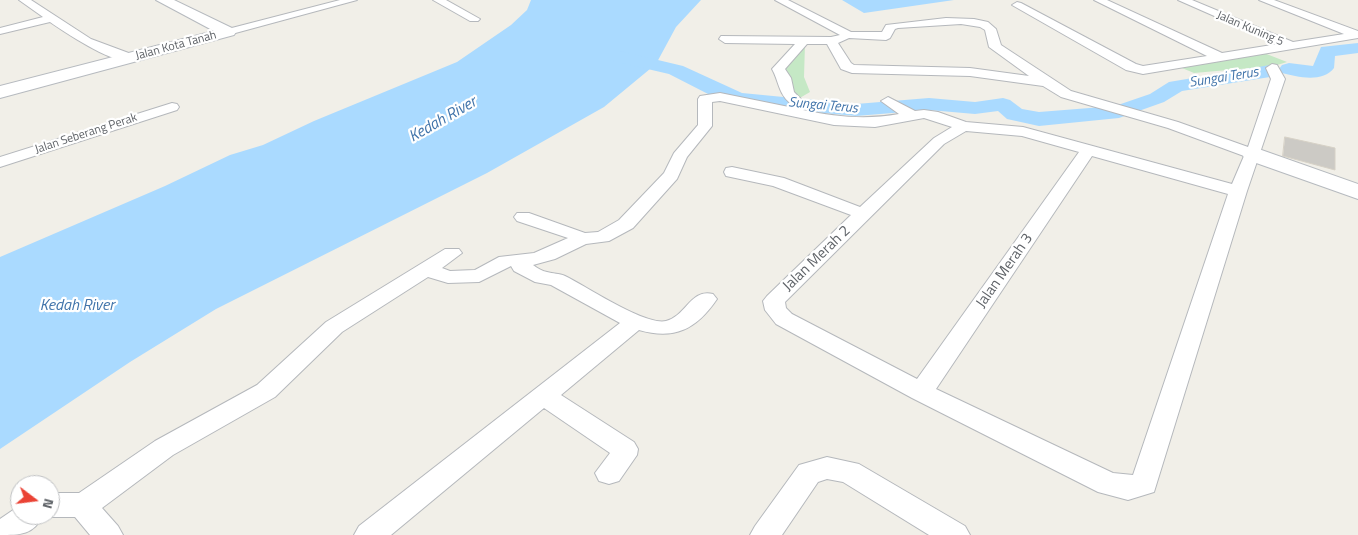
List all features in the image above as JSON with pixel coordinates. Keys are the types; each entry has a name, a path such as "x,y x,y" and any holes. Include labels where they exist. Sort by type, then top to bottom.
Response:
{"street":[{"path":"24,0 87,42 130,58"},
{"name":"Jalan Kota Tanah","path":"0,92 352,0"},
{"path":"438,0 474,19"},
{"path":"780,0 849,35"},
{"path":"1100,0 1219,57"},
{"name":"Jalan Kuning 5","path":"1183,0 1290,45"},
{"path":"1264,0 1358,35"},
{"path":"169,1 228,32"},
{"path":"1017,5 1131,67 1154,69 1358,35"},
{"path":"0,31 53,18"},
{"path":"725,39 803,42 831,41 849,35 886,36 890,27 897,25 951,21 981,23 989,27 993,44 997,48 1048,83 1076,98 1173,125 1358,192"},
{"path":"1335,26 1358,24"},
{"path":"831,41 846,66 852,69 970,72 1048,83"},
{"path":"796,108 788,94 784,78 778,69 803,42"},
{"path":"425,269 448,277 479,276 506,261 548,255 582,239 602,237 626,224 671,175 680,156 706,126 705,99 720,97 796,108 861,124 901,108 932,114 963,126 1023,132 1238,191 1253,154 1278,79 1272,68"},
{"name":"Jalan Seberang Perak","path":"0,162 172,107"},
{"name":"Jalan Merah 2","path":"963,126 939,141 782,292 774,301 776,310 784,319 921,392 1108,484 1128,488 1144,484 1238,191"},
{"name":"Jalan Merah 3","path":"921,392 1089,149"},
{"path":"732,172 778,182 864,214"},
{"path":"523,217 574,234 582,239"},
{"path":"83,506 164,448 266,391 334,327 452,253"},
{"path":"532,258 523,262 521,267 542,278 556,279 635,322 658,328 669,328 678,323 706,299"},
{"path":"369,535 635,322"},
{"path":"543,395 625,449 624,455 609,473"},
{"path":"765,535 809,474 827,468 849,472 955,535"},
{"path":"60,505 83,506 108,535"},
{"path":"0,534 14,525"}],"green space":[{"path":"805,44 804,77 810,92 798,99 792,96 781,69"},
{"path":"1264,53 1287,62 1274,66 1194,73 1182,68"}],"water":[{"name":"Kedah River","path":"531,0 701,0 676,27 656,64 604,107 487,173 216,309 130,362 0,449 0,257 165,186 230,155 263,145 314,121 457,62 511,25 527,10"},
{"path":"842,0 954,0 864,13"}],"building":[{"path":"1285,137 1335,148 1335,170 1283,156"}],"waterway":[{"name":"Sungai Terus","path":"1289,69 1316,72 1324,68 1327,51 1358,48"},
{"name":"Sungai Terus","path":"616,56 676,70 719,92 739,99 856,110 929,104 975,108 1003,104 1015,114 1039,119 1119,112"},
{"name":"Sungai Terus","path":"1124,109 1157,98 1176,86 1270,71"}]}
